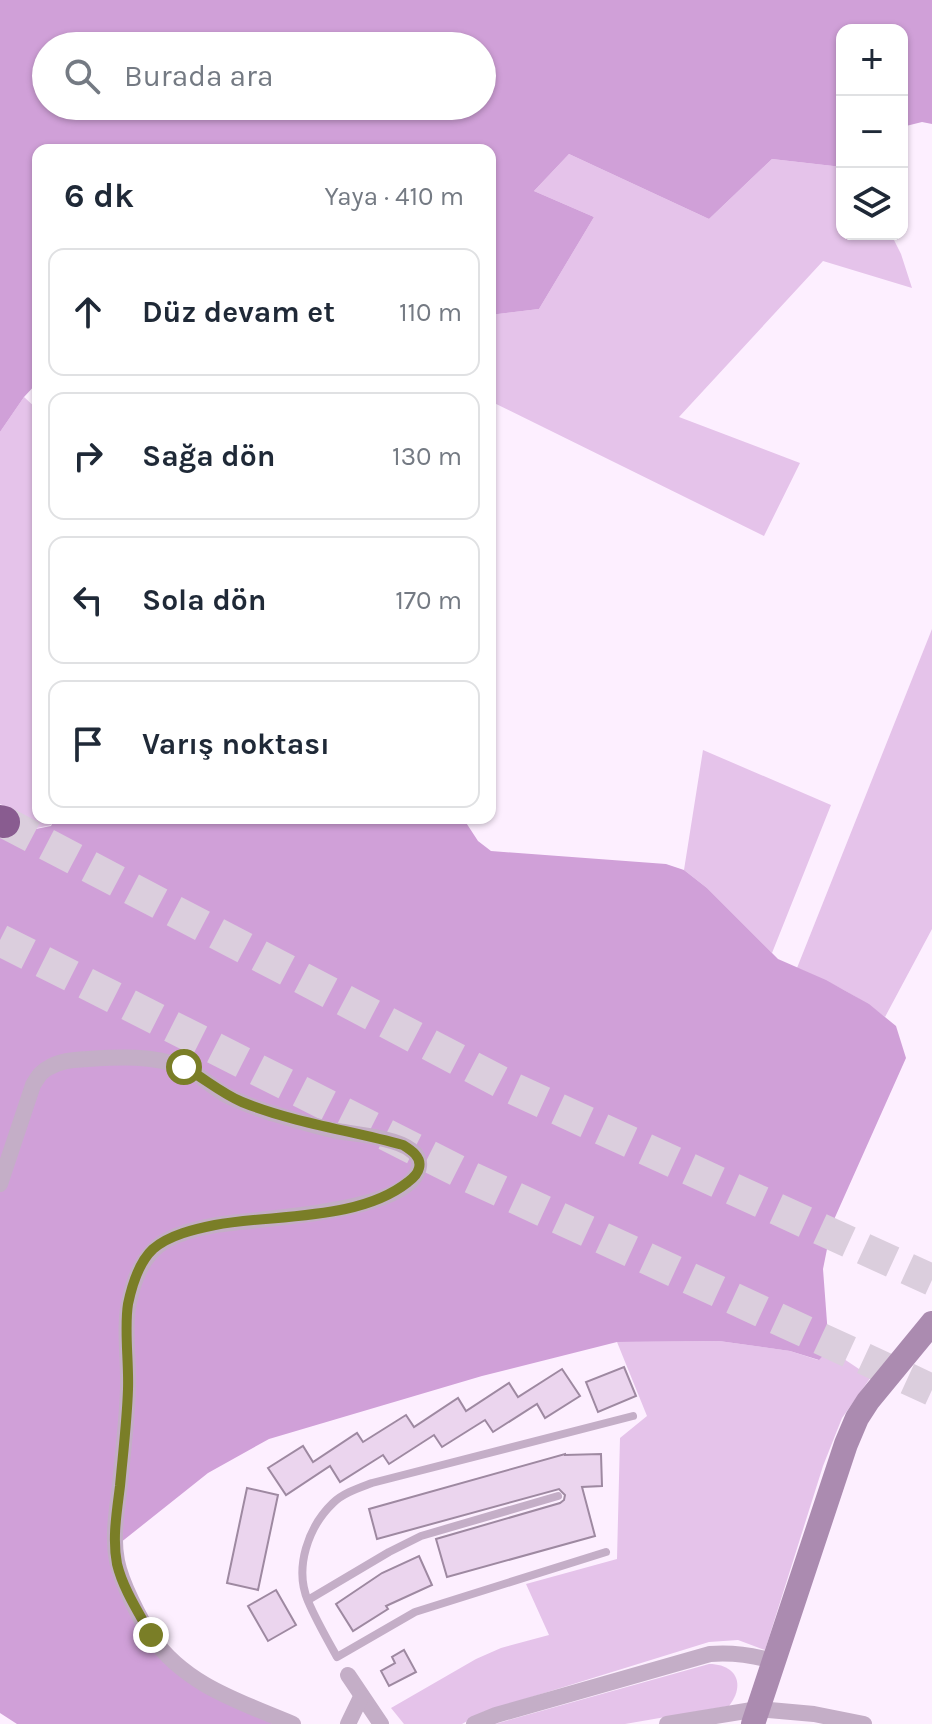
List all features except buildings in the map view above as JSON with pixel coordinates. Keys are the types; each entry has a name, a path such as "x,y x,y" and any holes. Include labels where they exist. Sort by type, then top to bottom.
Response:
{"street":[{"path":"0,1184 33,1085 40,1074 63,1061 121,1057 142,1057 184,1067 224,1094 243,1102 307,1123 403,1145 419,1159 419,1168 413,1178 375,1201 314,1214 215,1225 167,1240 145,1259 129,1299 128,1389 115,1524 115,1547 122,1578 151,1635 185,1673 207,1687 293,1724"},
{"path":"755,1716 857,1418 932,1323"},
{"path":"474,1724 710,1654 748,1654 773,1661"},
{"path":"348,1675 381,1724"},
{"path":"348,1724 361,1697"},
{"path":"667,1724 755,1716 779,1709 864,1724"}],"lane":[{"path":"348,1675 303,1585 302,1564 308,1543 317,1522 334,1501 372,1483 633,1416"},
{"path":"308,1600 421,1536 558,1496"},
{"path":"337,1657 415,1612 606,1552"}],"shaded area":[{"path":"0,0 932,0 932,124 922,122 908,126 908,24 836,24 836,166 772,159 709,219 569,154 534,191 594,217 539,309 496,314 496,144 32,144 32,388 0,432"},
{"path":"569,154 709,219 772,159 836,166 836,240 894,240 912,288 823,261 679,417 800,463 764,536 496,404 496,314 539,309 594,217 534,191"},
{"path":"24,397 32,404 32,824 52,824 0,836 9,808 0,804 0,432"},
{"path":"932,629 932,929 885,1017 865,1002 797,968"},
{"path":"703,750 831,805 772,953 707,888 684,870"},
{"path":"467,824 478,841 491,851 666,864 684,870 707,888 778,959 826,980 869,1004 896,1026 906,1058 832,1224 823,1269 829,1349 819,1360 790,1351 719,1341 617,1342 482,1376 269,1439 208,1473 115,1547 117,1565 167,1656 273,1724 17,1724 0,1713 0,836 51,826"},
{"path":"719,1341 790,1351 818,1360 829,1349 871,1377 842,1418 823,1466 765,1650 738,1640 709,1642 483,1712 462,1724 404,1724 391,1708 476,1659 501,1648 549,1635 526,1584 617,1559 620,1438 647,1416 617,1342"},
{"path":"709,1664 726,1667 736,1677 737,1690 729,1706 625,1724 495,1724"}],"tunnel":[{"path":"4,822 512,1088 932,1280"},
{"path":"0,940 470,1177 932,1390"}],"route":[{"path":"151,1635 122,1578 115,1547 128,1389 127,1314 136,1276 145,1259 167,1240 186,1232 215,1225 314,1214 375,1201 404,1186 419,1168 419,1159 403,1145 267,1111 224,1094 184,1067"}]}
